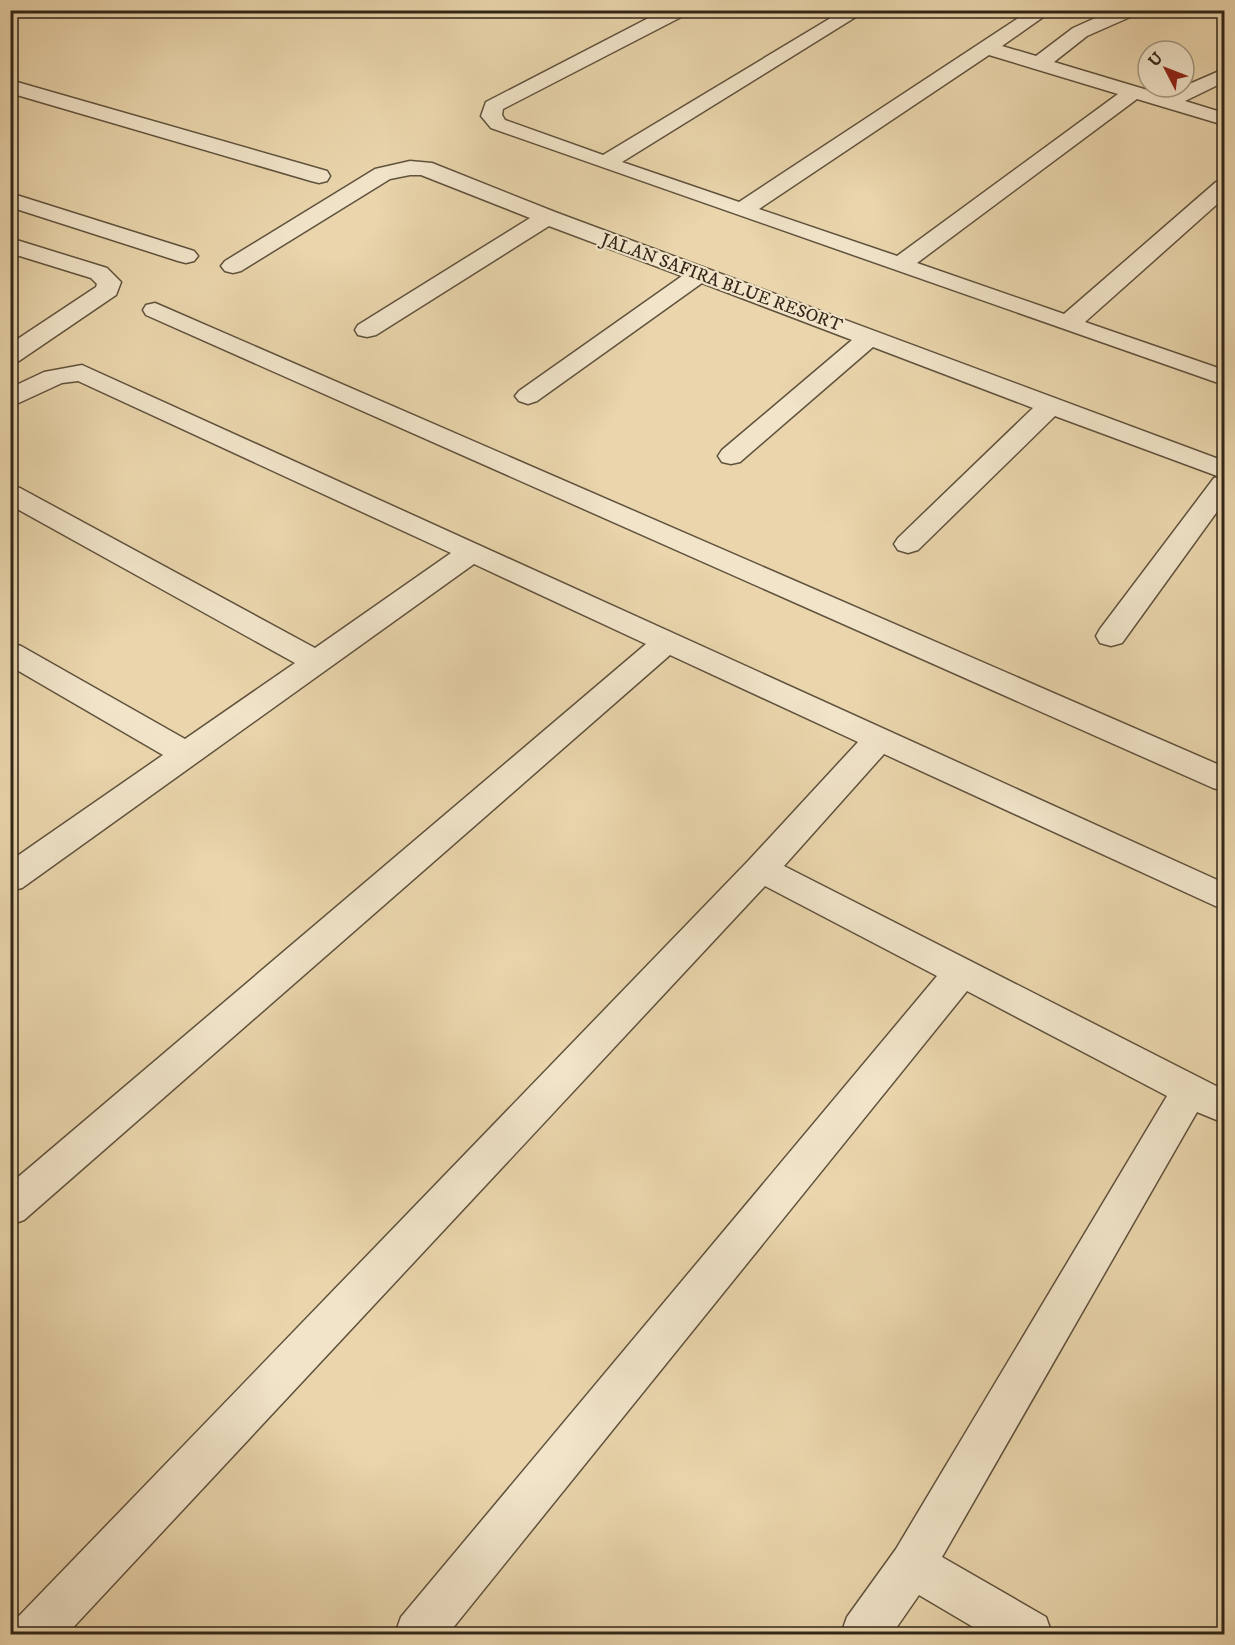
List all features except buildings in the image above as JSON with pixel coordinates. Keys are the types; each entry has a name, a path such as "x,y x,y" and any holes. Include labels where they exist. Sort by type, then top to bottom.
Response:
{"street":[{"path":"680,10 493,106 490,112 494,120 507,127 605,163 1224,378"},
{"path":"605,163 858,10"},
{"path":"1041,62 1080,32 1130,10"},
{"path":"742,210 988,48 1030,13 1080,32"},
{"path":"988,48 1041,62 1224,119"},
{"path":"1167,101 1224,75"},
{"path":"10,86 319,176"},
{"path":"900,265 1135,91"},
{"name":"JALAN SAFIRA BLUE RESORT","path":"233,266 383,174 395,170 424,168 547,217 1224,470"},
{"path":"1068,324 1224,187"},
{"path":"10,200 186,256"},
{"path":"367,330 547,217"},
{"path":"10,245 99,273 109,282 109,286 108,290 10,356"},
{"path":"528,396 700,274"},
{"path":"155,310 1224,780"},
{"path":"730,456 870,338"},
{"path":"10,399 57,375 82,373 1224,897"},
{"path":"908,544 1051,405"},
{"path":"1111,636 1224,484"},
{"path":"10,494 315,662"},
{"path":"13,874 472,552"},
{"path":"10,1208 667,642"},
{"path":"10,653 186,754"},
{"path":"34,1635 761,869 879,739"},
{"path":"761,869 1207,1099 912,1565 864,1635"},
{"path":"418,1635 961,973"},
{"path":"912,1565 1029,1635"},
{"path":"10,1623 24,1635"}]}
